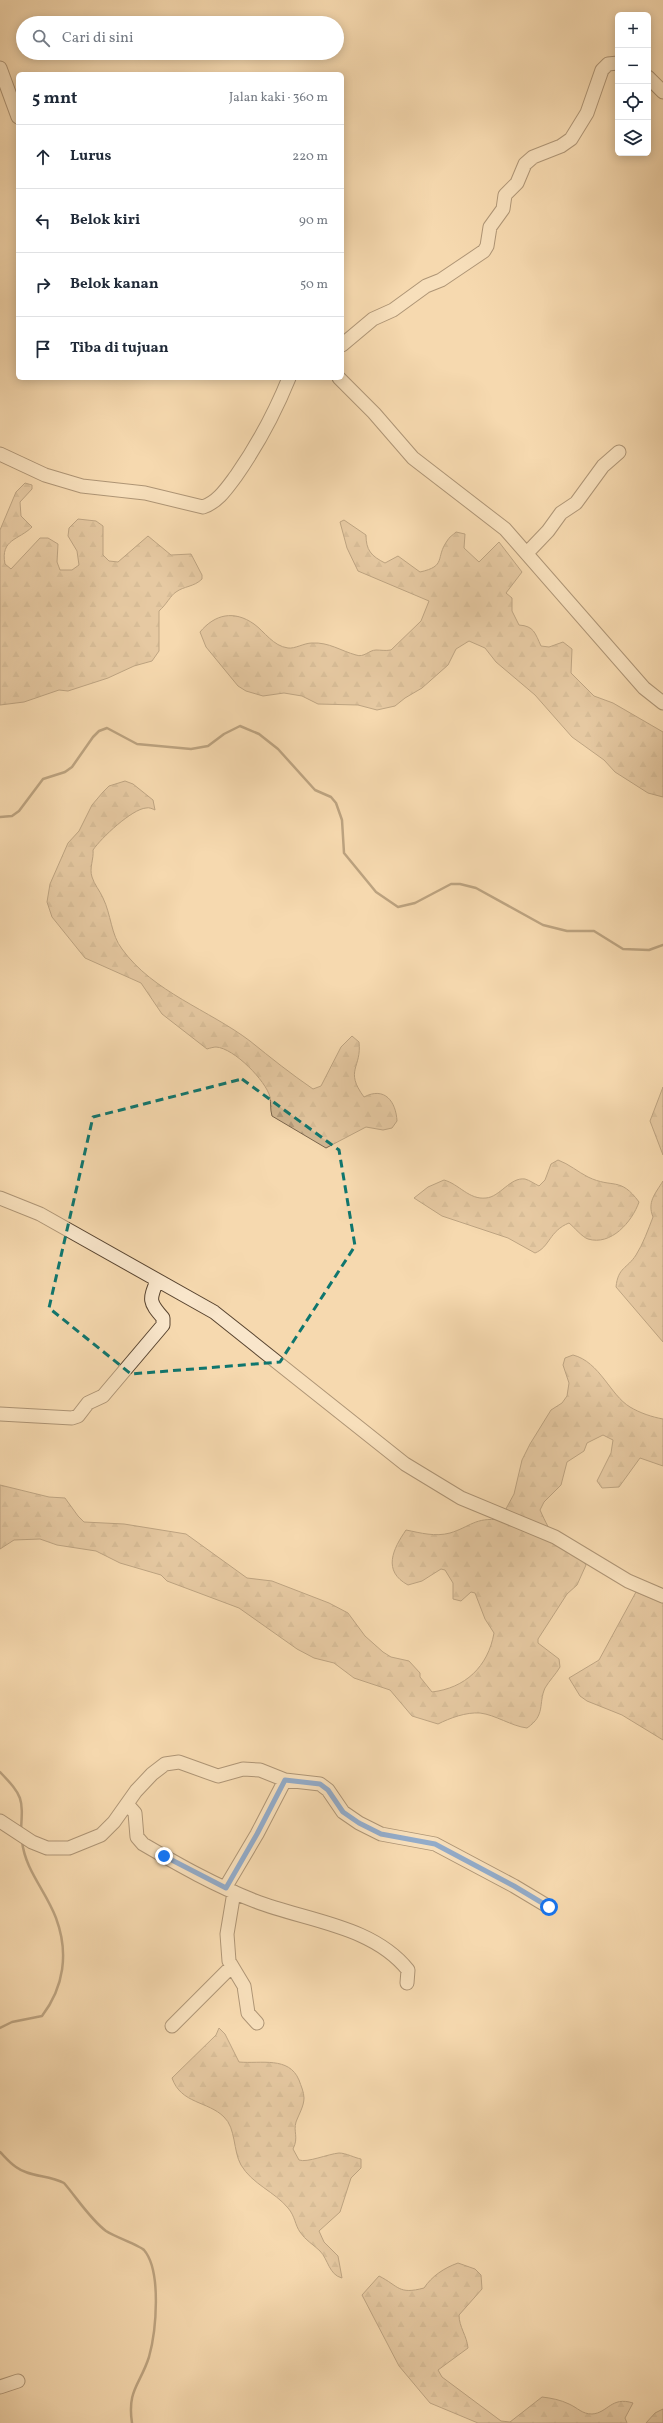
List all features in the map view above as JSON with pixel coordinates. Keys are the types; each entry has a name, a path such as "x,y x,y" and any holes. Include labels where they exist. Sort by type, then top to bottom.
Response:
{"street":[{"path":"344,343 373,319 393,310 426,286 441,280 484,251 487,246 490,227 504,209 505,194 517,183 525,164 533,157 561,146 571,139 587,113 602,70 608,64 615,63"},
{"path":"0,68 14,91 16,104"},
{"path":"651,80 663,92"},
{"path":"0,454 45,475 82,486 145,493 203,507 220,496 244,467 274,415 288,380"},
{"path":"341,380 374,413 413,458 497,522 527,553 644,688 663,703"},
{"path":"527,553 548,531 561,513 576,503 603,466 619,452"},
{"path":"0,1198 40,1214 220,1317 405,1464 461,1498 556,1537 628,1581 663,1596"},
{"path":"0,1414 72,1418 78,1416 88,1403 102,1397 132,1364 164,1322 151,1300 157,1281"},
{"path":"0,1821 32,1842 58,1850 82,1844 101,1835 114,1822 152,1774 170,1762 191,1765 214,1775 254,1769 285,1780 320,1784 328,1790 343,1812 359,1823 381,1834 435,1844 514,1886 549,1907"},
{"path":"257,2023 248,2013 244,1986 231,1967 227,1951 230,1890 285,1780"},
{"path":"127,1804 135,1813 135,1832 139,1841 230,1890 282,1911 317,1920 372,1940 392,1952 408,1970 407,1983"},
{"path":"172,2026 231,1967"},
{"path":"0,2387 18,2380"}],"highlighted area":[{"path":"242,1079 339,1150 355,1246 280,1362 131,1374 49,1308 93,1117"}],"green space":[{"path":"25,483 32,485 32,489 20,502 21,516 32,527 12,541 5,550 5,564 11,569 40,538 48,538 58,544 57,562 60,570 72,570 79,565 77,551 68,536 69,528 78,519 96,521 103,526 103,555 109,561 118,562 148,536 171,555 191,554 202,575 202,579 196,584 176,592 159,611 159,651 152,661 134,666 108,678 68,691 59,690 24,702 0,705 0,530 16,492"},
{"path":"344,520 366,535 368,549 376,558 385,563 398,556 420,572 428,570 437,564 449,538 456,532 465,534 464,548 479,562 499,542 522,572 506,593 512,598 512,611 519,625 531,629 541,646 549,647 563,642 572,649 571,673 594,696 613,703 663,732 663,797 648,793 615,772 604,760 572,737 535,695 496,662 485,648 469,641 456,649 448,665 422,688 395,706 377,710 358,705 318,704 302,696 284,693 263,696 246,691 238,686 206,647 200,632 212,621 218,618 232,616 247,620 258,627 278,645 283,647 291,648 309,643 318,643 329,645 359,656 373,650 391,650 421,621 429,601 358,571 347,548 340,522"},
{"path":"125,781 133,784 153,800 155,810 148,808 133,813 110,832 93,850 91,870 93,880 106,904 113,931 122,949 135,964 165,989 234,1030 313,1089 321,1086 341,1047 352,1036 359,1042 358,1058 354,1075 358,1088 364,1097 378,1093 388,1098 392,1102 397,1121 392,1128 383,1130 366,1127 326,1148 272,1116 270,1097 267,1090 256,1074 248,1066 240,1059 223,1049 216,1047 207,1049 162,1014 141,983 85,958 52,917 47,902 50,884 68,843 79,831 92,805 103,792 109,786"},
{"path":"663,1087 663,1155 650,1121"},
{"path":"558,1160 588,1177 616,1184 627,1189 639,1202 636,1210 620,1231 605,1239 588,1239 569,1223 557,1230 544,1247 535,1253 508,1238 442,1216 414,1198 428,1187 444,1180 474,1197 480,1198 491,1197 520,1179 525,1179 539,1186 545,1180 551,1164"},
{"path":"663,1181 663,1342 616,1287 617,1280 621,1272 633,1260 643,1242 653,1217 651,1212 651,1202"},
{"path":"573,1355 590,1364 598,1371 616,1395 630,1407 663,1419 663,1466 640,1458 619,1487 602,1488 597,1481 611,1453 613,1440 603,1435 587,1443 584,1451 567,1462 561,1485 544,1502 540,1510 553,1534 558,1541 576,1553 586,1565 577,1585 567,1594 538,1639 538,1643 559,1659 560,1667 545,1688 537,1719 527,1728 480,1713 469,1713 438,1724 412,1716 390,1690 354,1678 334,1663 314,1658 297,1649 239,1608 167,1581 161,1575 120,1563 96,1551 57,1545 40,1539 14,1540 0,1549 0,1485 49,1497 65,1498 84,1522 124,1524 186,1534 247,1578 272,1581 329,1603 348,1613 365,1636 383,1652 391,1657 409,1661 420,1673 420,1677 432,1692 444,1690 465,1681 473,1674 486,1656 494,1633 485,1619 475,1593 471,1592 461,1601 453,1599 453,1583 445,1570 441,1569 422,1581 408,1585 395,1573 392,1559 394,1552 406,1530 439,1535 457,1531 478,1521 491,1519 500,1520 514,1494 522,1460 530,1444 551,1410 562,1403 567,1396 569,1383 563,1365 565,1358"},
{"path":"636,1592 663,1603 663,1740 622,1715 587,1701 580,1696 569,1678 599,1660"},
{"path":"219,2028 225,2034 239,2062 265,2062 281,2064 294,2072 299,2080 303,2091 304,2101 296,2122 296,2141 293,2149 299,2160 303,2161 339,2153 361,2159 361,2168 351,2178 340,2212 319,2231 324,2242 338,2256 342,2278 334,2274 323,2254 302,2235 292,2214 283,2202 257,2183 246,2172 238,2159 231,2127 224,2117 218,2112 188,2098 176,2086 172,2078 216,2035"},
{"path":"458,2263 475,2269 481,2275 482,2289 459,2315 460,2324 468,2348 438,2370 442,2377 501,2421 510,2422 542,2397 563,2401 589,2414 602,2411 615,2403 626,2401 633,2403 625,2418 627,2423 478,2423 430,2403 399,2366 362,2295 379,2276 404,2290 424,2288 439,2273"},
{"path":"663,2409 663,2423 646,2423 655,2413"}],"waterway":[{"path":"0,817 12,816 19,811 43,779 65,772 72,767 93,737 99,731 107,728 137,744 191,749 208,746 224,734 240,726 259,734 278,749 315,790 331,797 336,803 342,820 344,853 376,892 398,907 415,903 451,884 460,884 476,888 543,925 567,931 594,931 623,949 649,950 663,945"},
{"path":"0,1772 17,1792 20,1798 22,1811 21,1830"},
{"path":"0,2028 12,2022 42,2016 55,1993 60,1981 62,1969 62,1944 56,1918 31,1871 24,1852 22,1841"},
{"path":"0,2152 12,2164 27,2173 58,2180 64,2183 100,2226 106,2231 144,2250 150,2260 153,2272 156,2302 154,2333 149,2357 135,2388 131,2403 132,2423"}],"route":[{"path":"164,1856 226,1888 257,1834 285,1780 301,1782 311,1781 325,1787 343,1812 349,1817 381,1834 398,1839 426,1841 435,1844 514,1886 549,1907"}]}
